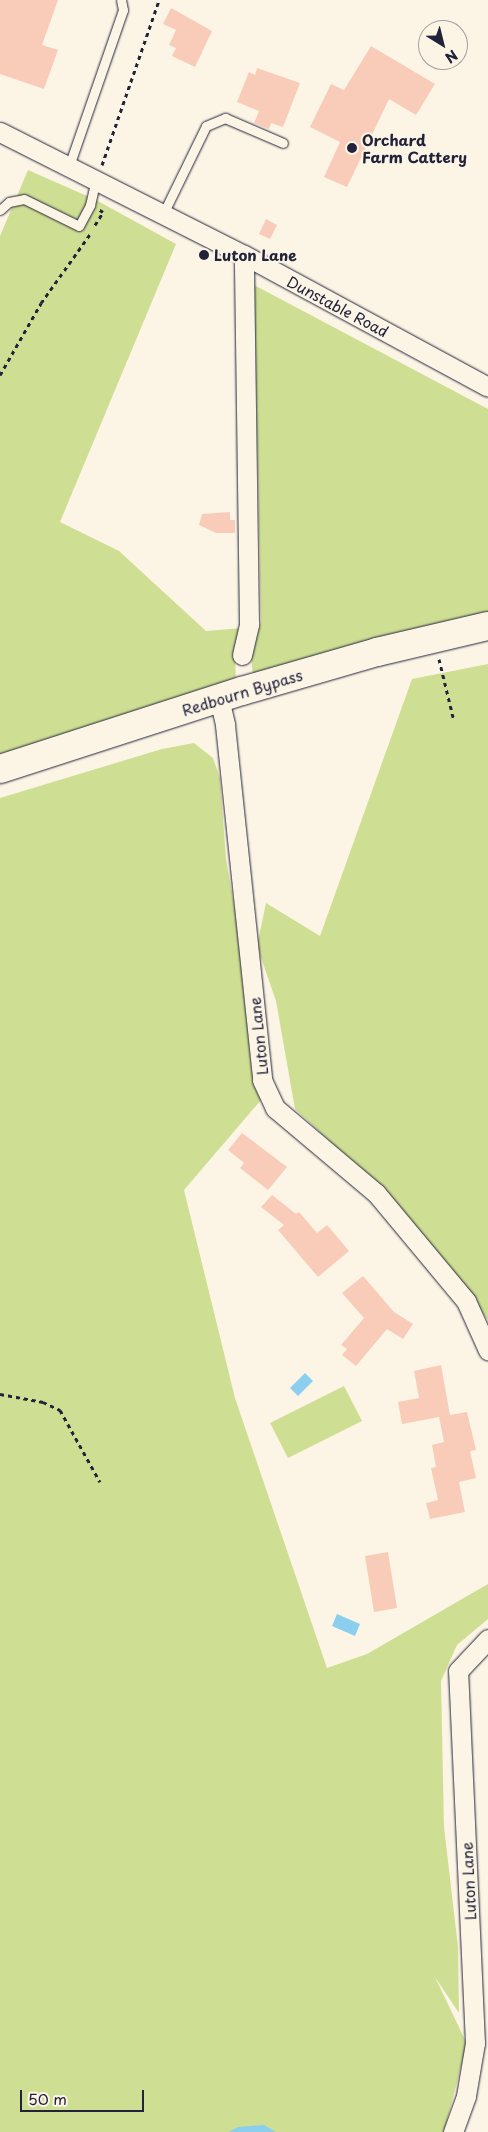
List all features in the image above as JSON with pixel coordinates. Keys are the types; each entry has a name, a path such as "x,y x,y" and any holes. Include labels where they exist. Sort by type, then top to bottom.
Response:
{"main road":[{"name":"Redbourn Bypass","path":"0,769 219,698 433,639 488,626"}],"street":[{"name":"Dunstable Road","path":"0,132 244,255 488,387"},
{"path":"242,655 249,624 244,255"},
{"name":"Luton Lane","path":"219,698 262,1080 276,1108 376,1194 466,1301 488,1350"},
{"name":"Luton Lane","path":"453,2132 466,2096 475,2043 458,1671 488,1639"}],"lane":[{"path":"69,166 123,10 121,0"},
{"path":"163,214 206,126 225,118 283,143"},
{"path":"0,210 8,202 24,199 79,226 90,205 96,180"}],"path":[{"path":"96,180 159,0"},
{"path":"0,375 41,303 87,241 103,212 90,205"},
{"path":"433,639 454,717"},
{"path":"0,1394 43,1402 60,1410 100,1482"}],"green space":[{"path":"28,170 96,200 176,244 60,522 119,551 206,631 243,628 235,655 236,683 0,754 0,236"},
{"path":"254,285 488,409 488,615 253,677 251,655 261,622"},
{"path":"488,664 488,1320 409,1219 378,1186 295,1109 276,1001 257,946 266,903 320,936 412,679"},
{"path":"194,743 213,758 220,778 226,859 267,1093 184,1190 235,1398 327,1668 367,1654 488,1584 488,1619 457,1645 441,1681 444,1827 458,1947 459,2013 435,1977 467,2044 444,2132 0,2132 0,798 162,749"},
{"path":"344,1386 362,1421 288,1458 270,1423"}],"water":[{"path":"305,1373 313,1381 298,1396 290,1388"},
{"path":"337,1614 360,1624 355,1636 332,1626"},
{"path":"264,2125 276,2132 228,2132 238,2127"}],"building":[{"path":"0,0 58,0 42,45 58,50 44,89 0,74"},
{"path":"171,8 212,31 195,67 172,56 176,48 169,45 176,30 163,24"},
{"path":"371,46 435,84 416,115 389,99 347,187 324,177 340,142 310,127 331,84 344,90"},
{"path":"257,68 300,83 283,127 271,123 269,129 254,123 259,111 237,102 249,72 255,75"},
{"path":"266,219 277,225 270,239 259,234"},
{"path":"230,512 230,520 235,520 235,533 216,533 199,525 202,514"},
{"path":"242,1133 287,1167 268,1190 240,1168 244,1163 228,1150"},
{"path":"272,1195 296,1214 299,1212 317,1233 327,1225 349,1251 318,1277 278,1230 284,1225 261,1207"},
{"path":"363,1276 394,1312 413,1324 403,1339 387,1329 356,1366 342,1355 347,1349 341,1345 364,1318 342,1293"},
{"path":"441,1365 450,1415 467,1412 476,1450 470,1451 476,1478 459,1482 465,1512 430,1519 426,1503 438,1500 431,1468 436,1467 432,1445 444,1442 439,1417 402,1424 398,1402 419,1398 414,1371"},
{"path":"388,1552 397,1608 374,1612 365,1556"}],"place":[{"name":"Orchard Farm Cattery","path":"352,148"},
{"name":"Luton Lane","path":"204,255"}]}
